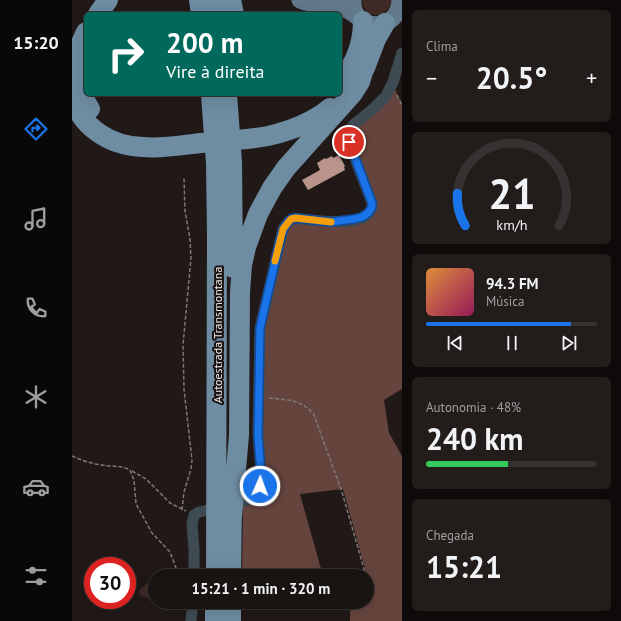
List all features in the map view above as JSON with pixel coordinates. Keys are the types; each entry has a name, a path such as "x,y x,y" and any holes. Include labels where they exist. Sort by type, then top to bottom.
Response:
{"highway":[{"path":"99,12 108,0"},
{"path":"199,0 201,12"},
{"path":"215,0 217,12"},
{"path":"231,0 234,12"},
{"path":"72,94 74,104 82,117 87,124 99,134 122,144 136,147 152,148 257,138 287,131 305,124 328,110 343,97 362,42 360,19"},
{"path":"342,83 376,39 392,22"},
{"path":"72,68 76,54 84,36"},
{"path":"84,63 81,81 83,95 96,118 109,128 121,134 149,139 244,131 269,127 303,115 330,96"},
{"path":"228,482 239,415 240,287 242,265 248,239 258,214 276,181 358,86 352,71"},
{"name":"Autoestrada Transmontana","path":"215,101 219,163 217,235 217,394 232,516 231,569"},
{"name":"Autoestrada Transmontana","path":"217,569 228,482 234,220 219,163"},
{"path":"215,609 215,621"},
{"path":"231,609 231,621"}],"main road":[{"path":"300,0 313,4 338,2 360,19 370,24 378,25 392,22 401,1"},
{"path":"353,0 354,10 360,19"}],"street":[{"path":"194,569 192,524 194,516 199,512 243,502 254,494 260,486 261,474 258,436 260,328 283,229 289,221 294,219 338,222 362,217 370,211 372,203 350,145 348,132 353,125 386,96 393,82 402,53"},
{"path":"191,621 192,609"}],"path":[{"path":"182,510 184,492 191,469 192,460 184,389 183,345 191,258 190,239 185,211 184,178"},
{"path":"259,396 296,402 304,405 314,415 342,492 364,569"},
{"path":"72,456 92,463 122,467 130,470 144,478 167,500 194,516"},
{"path":"130,470 134,480 136,504 152,533 170,552 176,569"}],"shaded area":[{"path":"362,0 392,0 390,7 386,11 376,15 367,11"},
{"path":"394,87 402,105 402,389 384,400 389,433 402,456 402,621 350,621 350,611 353,609 374,609 374,569 365,569 343,489 300,494 321,569 242,569 243,507 259,496 262,341 280,248 292,223 372,216 352,142 352,132"},
{"path":"148,583 148,599 140,595 139,590"}],"building":[{"path":"339,155 345,166 345,170 308,190 302,180 320,170 317,163 325,158 326,159 332,156 333,158"}],"slow traffic":[{"path":"275,261 283,229 291,219 296,218 320,222 331,222"}],"route":[{"path":"260,486 261,474 258,448 259,338 262,314 281,236 283,229 291,219 296,218 338,222 362,217 370,211 372,203 349,142"}]}
